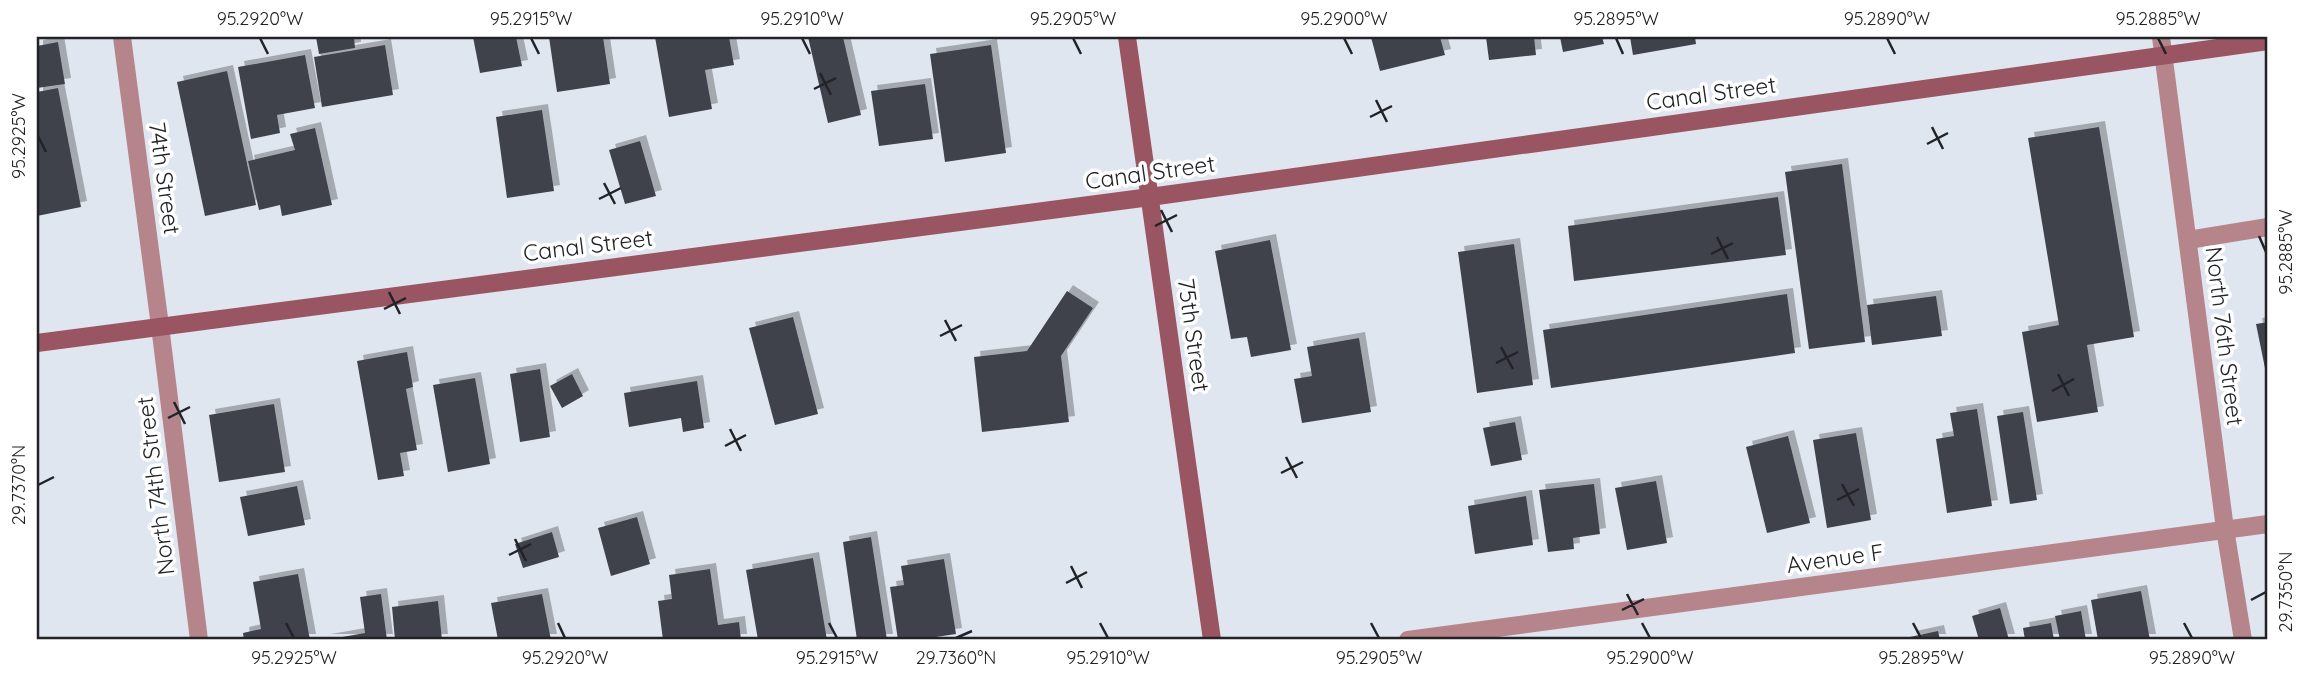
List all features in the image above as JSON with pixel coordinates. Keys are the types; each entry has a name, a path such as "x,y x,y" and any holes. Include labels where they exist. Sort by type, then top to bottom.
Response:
{"street":[{"name":"74th Street","path":"122,37 160,326"},
{"name":"75th Street","path":"1127,37 1212,640"},
{"name":"Canal Street","path":"37,343 1150,197 2162,46 2268,41"},
{"name":"North 76th Street","path":"2162,46 2225,529 2243,640"},
{"path":"2188,240 2268,227"},
{"name":"North 74th Street","path":"160,326 199,640"},
{"name":"Avenue F","path":"1408,640 2268,524"}],"building":[{"path":"316,37 354,37 355,48 319,54"},
{"path":"473,37 516,37 522,66 480,73"},
{"path":"549,37 603,37 610,84 557,92"},
{"path":"655,37 729,37 734,65 705,70 712,109 669,117"},
{"path":"808,37 843,37 861,115 828,123"},
{"path":"1371,37 1440,37 1445,55 1380,71"},
{"path":"1486,37 1534,37 1536,55 1489,60"},
{"path":"1560,37 1602,37 1604,44 1563,52"},
{"path":"1630,37 1695,37 1696,44 1633,55"},
{"path":"58,42 65,84 37,88 37,46"},
{"path":"385,45 393,95 322,107 314,57"},
{"path":"991,45 1006,153 945,162 930,54"},
{"path":"305,55 315,108 277,115 280,133 251,139 238,67"},
{"path":"227,71 256,205 205,216 177,82"},
{"path":"925,84 933,139 879,146 871,91"},
{"path":"58,88 81,207 37,216 37,92"},
{"path":"542,110 554,191 507,198 496,117"},
{"path":"2099,127 2134,337 2087,345 2098,412 2037,422 2022,332 2059,325 2028,138"},
{"path":"315,128 332,205 282,216 280,205 259,210 248,161 295,150 290,134"},
{"path":"640,141 656,196 625,204 609,150"},
{"path":"1842,164 1865,342 1809,349 1785,172"},
{"path":"1778,197 1786,255 1574,281 1568,226"},
{"path":"1270,240 1291,350 1251,357 1247,337 1231,339 1215,251"},
{"path":"1514,244 1533,385 1477,393 1458,252"},
{"path":"1067,291 1093,308 1061,356 1069,422 982,432 974,357 1027,351"},
{"path":"1787,294 1795,353 1551,388 1543,330"},
{"path":"1936,296 1942,336 1872,345 1867,305"},
{"path":"793,317 818,414 775,425 749,328"},
{"path":"2268,322 2268,378 2267,378 2256,324"},
{"path":"1359,338 1371,412 1302,423 1294,379 1312,376 1307,347"},
{"path":"407,352 413,387 406,389 417,450 400,453 404,476 378,480 357,361"},
{"path":"540,369 550,437 520,442 510,374"},
{"path":"572,374 583,396 562,408 550,386"},
{"path":"475,378 490,464 448,472 433,385"},
{"path":"697,381 704,428 683,432 681,418 629,427 624,393"},
{"path":"274,404 285,472 219,482 209,415"},
{"path":"1977,409 1992,506 1947,513 1936,439 1954,436 1950,413"},
{"path":"2023,412 2037,500 2010,504 1997,416"},
{"path":"1515,422 1522,460 1491,466 1483,428"},
{"path":"1856,433 1871,520 1827,528 1813,440"},
{"path":"1788,436 1810,523 1767,533 1746,447"},
{"path":"1656,481 1667,543 1627,550 1615,488"},
{"path":"1594,484 1600,534 1573,538 1574,549 1548,552 1539,490"},
{"path":"297,486 305,525 248,536 240,497"},
{"path":"1526,496 1533,545 1475,554 1468,506"},
{"path":"637,517 650,564 611,576 598,528"},
{"path":"552,532 559,557 523,568 515,544"},
{"path":"871,537 887,640 857,640 843,542"},
{"path":"813,558 827,640 758,640 746,570"},
{"path":"944,559 956,634 898,640 890,587 904,585 901,566"},
{"path":"710,569 718,625 739,622 741,640 663,640 658,601 672,599 669,575"},
{"path":"298,574 310,640 244,640 243,633 261,629 253,582"},
{"path":"2141,591 2150,640 2098,640 2091,600"},
{"path":"381,594 387,640 325,640 365,633 360,597"},
{"path":"542,594 551,640 498,640 491,603"},
{"path":"438,601 442,640 395,640 392,607"},
{"path":"2000,608 2009,640 1979,640 1972,616"},
{"path":"2081,611 2086,640 2060,640 2055,616"},
{"path":"2051,623 2054,640 2025,640 2023,628"},
{"path":"1938,631 1940,640 1911,640 1910,637"}]}
